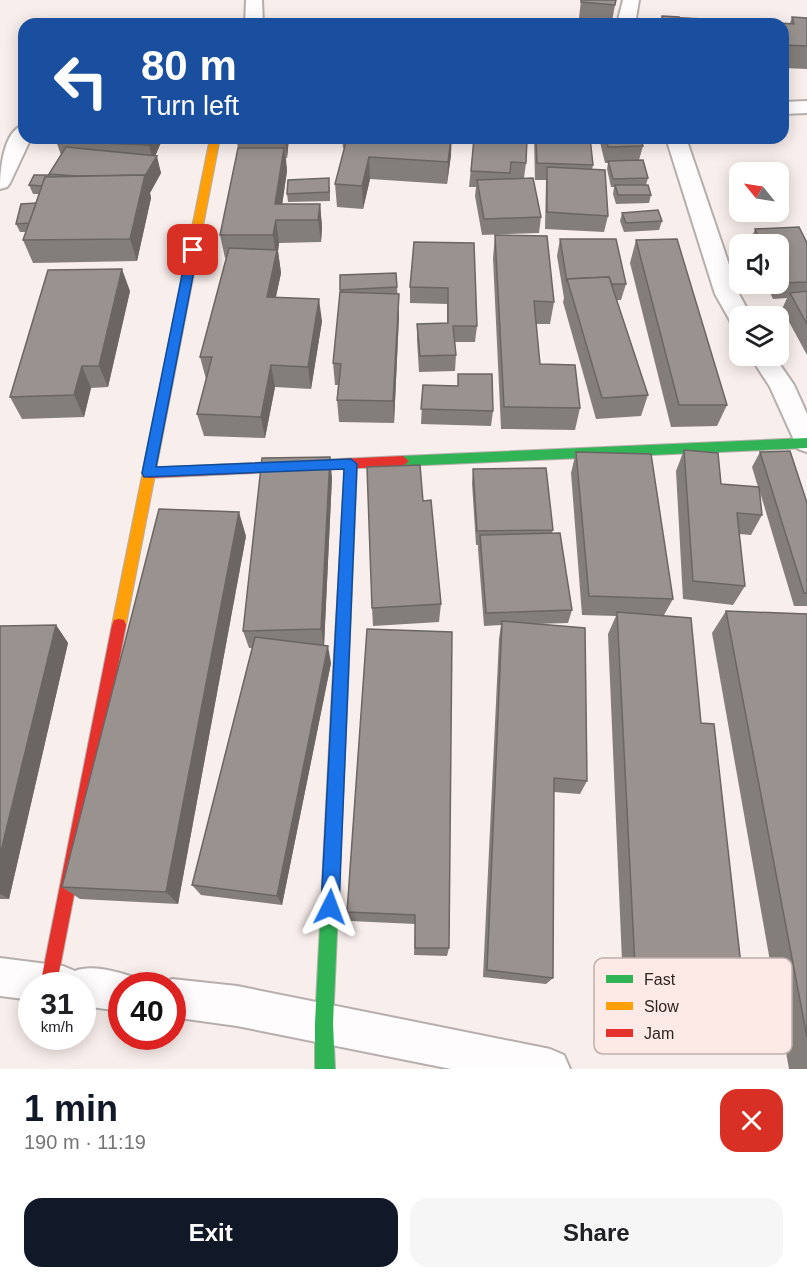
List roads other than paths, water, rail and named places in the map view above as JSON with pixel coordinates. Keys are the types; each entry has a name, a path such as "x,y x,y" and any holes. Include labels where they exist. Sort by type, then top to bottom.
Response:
{"street":[{"path":"254,0 254,18"},
{"path":"627,18 631,0"},
{"path":"789,108 807,107"},
{"path":"0,183 18,144"},
{"path":"68,972 148,473 214,144"},
{"path":"678,144 727,294 734,306"},
{"path":"148,473 807,443 781,385 769,366"},
{"path":"781,385 807,386"},
{"path":"324,1069 324,1023 351,464"},
{"path":"0,977 18,979"},
{"path":"186,1000 237,1006 550,1069"}]}
